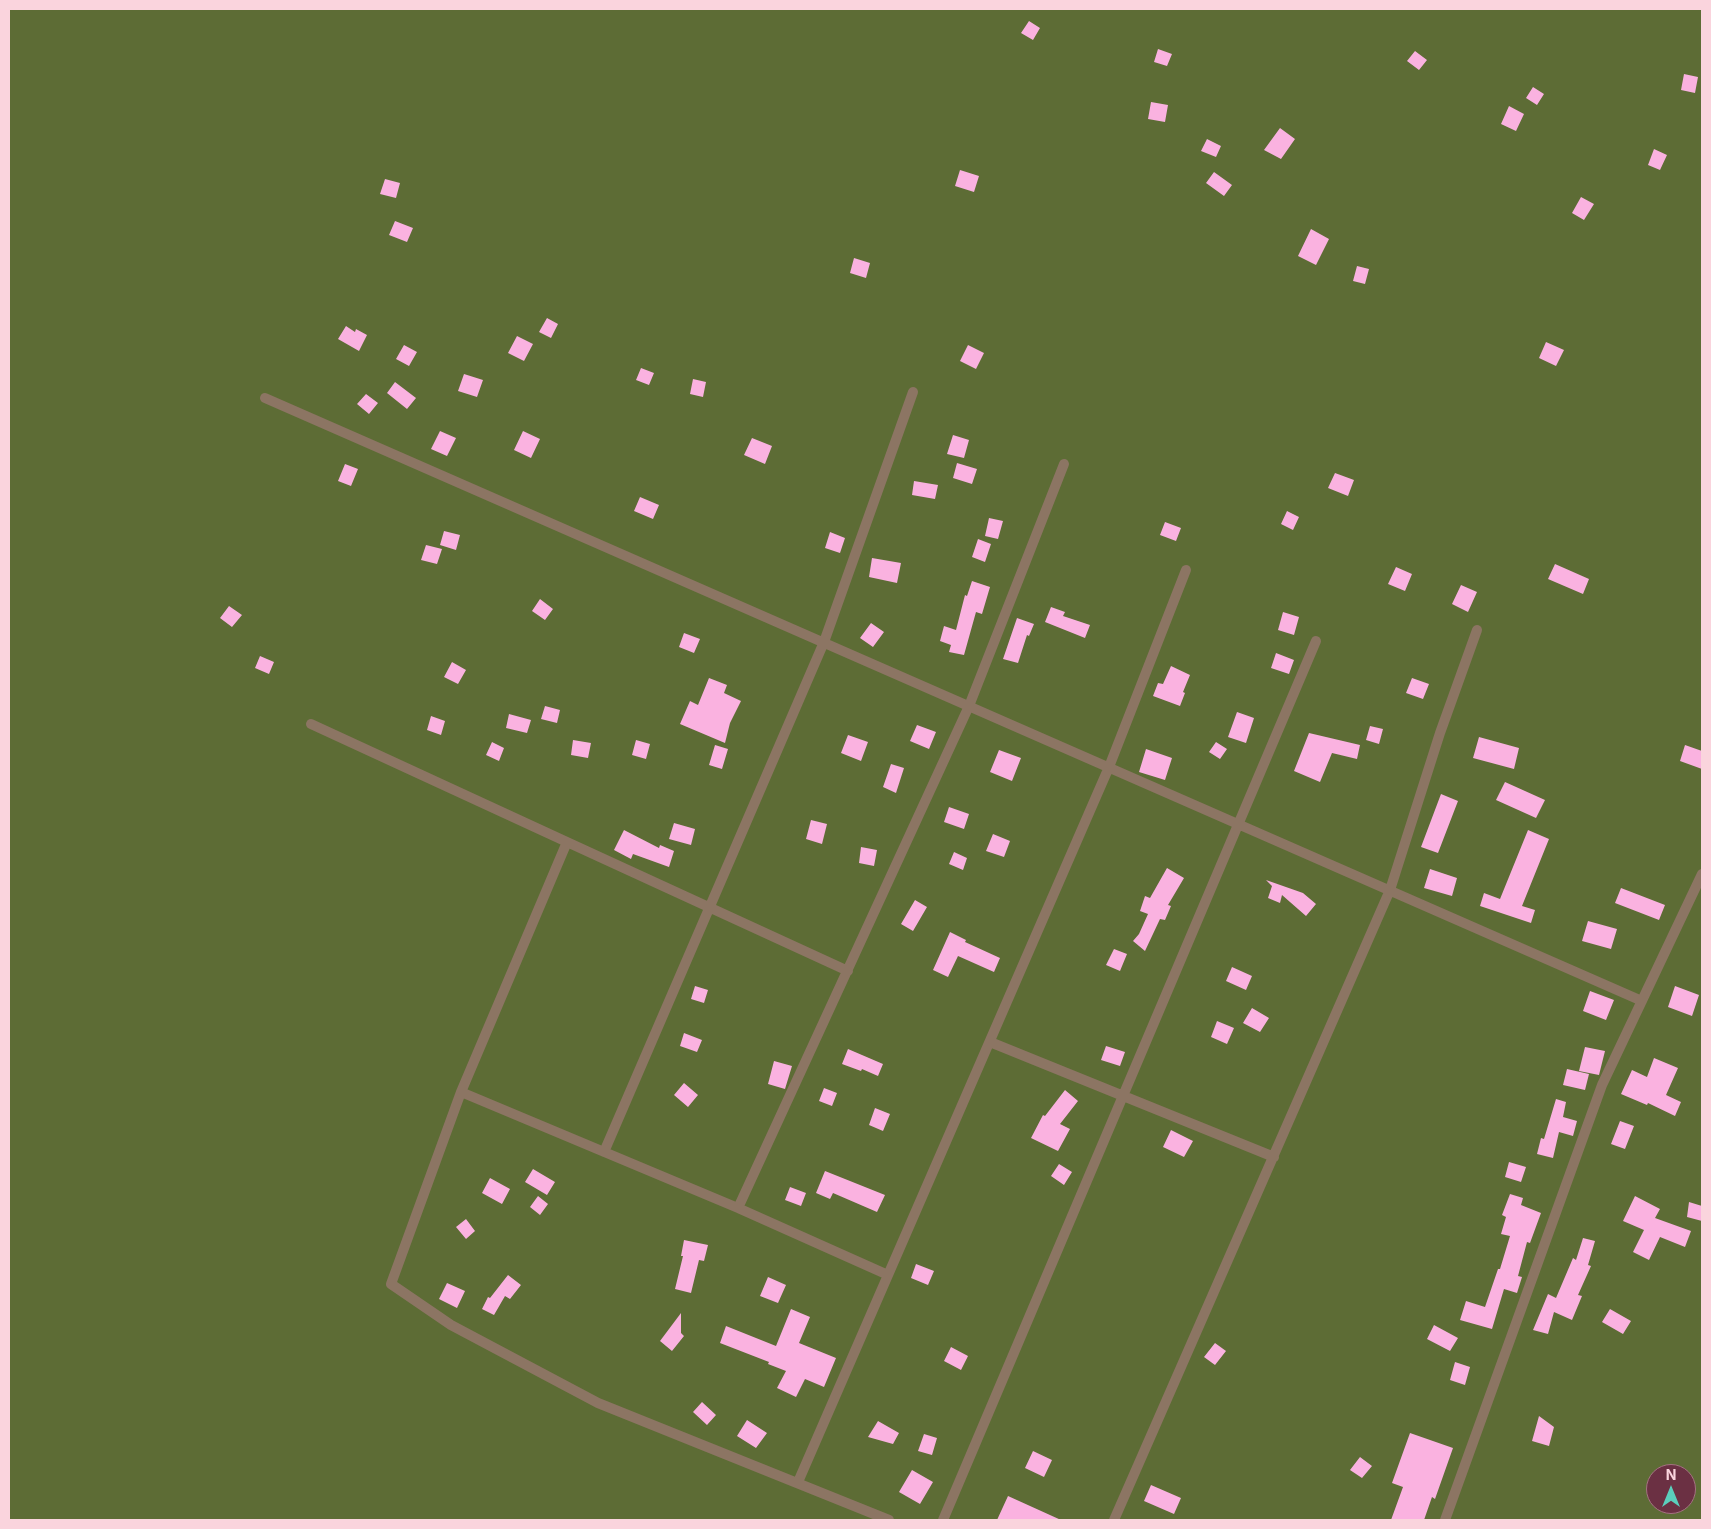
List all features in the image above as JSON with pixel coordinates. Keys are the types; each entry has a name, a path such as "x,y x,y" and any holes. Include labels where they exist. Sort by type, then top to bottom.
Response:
{"street":[{"path":"604,1152 824,642 913,392"},
{"path":"265,398 1642,1001"},
{"path":"738,1208 970,706 1064,464"},
{"path":"798,1482 1109,767 1186,570"},
{"path":"1114,1520 1390,890 1440,732 1477,630"},
{"path":"943,1520 1316,641"},
{"path":"311,724 848,971"},
{"path":"567,842 461,1092 391,1284 451,1325 598,1403 889,1520"},
{"path":"1445,1520 1602,1085 1702,874"},
{"path":"990,1042 1274,1157"},
{"path":"461,1092 738,1208 888,1275"}],"green space":[{"path":"9,9 1702,9 1702,1520 9,1520"}],"building":[{"path":"1029,21 1040,28 1033,40 1021,33"},
{"path":"1158,49 1172,54 1167,66 1154,62"},
{"path":"1415,51 1427,60 1419,70 1407,61"},
{"path":"1684,74 1698,77 1695,93 1681,90"},
{"path":"1533,87 1544,94 1537,105 1526,98"},
{"path":"1151,102 1168,105 1165,122 1148,119"},
{"path":"1509,106 1524,114 1516,131 1501,124"},
{"path":"1280,128 1295,139 1281,159 1264,150"},
{"path":"1207,139 1221,146 1216,157 1201,151"},
{"path":"1654,149 1667,155 1660,170 1648,165"},
{"path":"960,170 979,176 974,192 955,186"},
{"path":"1214,172 1232,185 1224,196 1206,183"},
{"path":"385,179 400,183 396,198 380,194"},
{"path":"1581,197 1594,204 1584,220 1572,213"},
{"path":"395,221 413,228 407,242 389,235"},
{"path":"1311,229 1329,239 1316,265 1298,256"},
{"path":"854,258 870,263 866,278 850,273"},
{"path":"1357,266 1369,269 1365,284 1353,281"},
{"path":"547,318 558,324 551,338 539,332"},
{"path":"346,326 355,332 356,329 367,335 359,351 338,339"},
{"path":"517,336 533,344 524,361 508,353"},
{"path":"1546,342 1564,350 1556,366 1539,358"},
{"path":"404,345 417,352 409,366 396,359"},
{"path":"968,345 984,353 976,369 960,361"},
{"path":"641,368 654,373 649,385 636,380"},
{"path":"464,374 483,380 477,397 458,391"},
{"path":"693,379 706,382 703,397 690,394"},
{"path":"395,382 416,398 407,409 387,393"},
{"path":"366,394 378,403 369,414 357,404"},
{"path":"440,431 456,438 447,456 431,449"},
{"path":"523,431 540,439 531,458 514,450"},
{"path":"953,435 969,440 964,458 947,454"},
{"path":"752,438 772,446 765,464 744,455"},
{"path":"957,463 977,469 972,484 953,478"},
{"path":"345,464 358,469 351,486 338,481"},
{"path":"1335,473 1354,480 1348,496 1328,488"},
{"path":"914,481 938,485 935,499 912,495"},
{"path":"640,497 659,505 653,519 634,511"},
{"path":"1287,511 1299,517 1293,530 1281,524"},
{"path":"989,518 1003,521 998,539 985,536"},
{"path":"1165,522 1181,528 1176,541 1160,535"},
{"path":"444,531 460,535 456,550 440,545"},
{"path":"830,532 845,538 840,553 825,548"},
{"path":"978,539 991,544 985,562 972,557"},
{"path":"426,545 442,549 437,564 421,560"},
{"path":"872,558 901,563 897,583 869,577"},
{"path":"1555,564 1589,579 1583,594 1548,579"},
{"path":"1396,567 1412,574 1405,591 1388,584"},
{"path":"972,581 990,587 982,614 976,612 964,655 949,652 951,645 940,641 944,626 956,630 965,595 967,596"},
{"path":"1461,585 1477,592 1468,612 1452,604"},
{"path":"540,599 553,609 545,620 532,611"},
{"path":"229,606 242,615 232,627 220,618"},
{"path":"1051,607 1065,612 1063,616 1090,625 1085,638 1045,622"},
{"path":"1283,612 1299,617 1294,635 1278,630"},
{"path":"1017,618 1034,624 1029,636 1027,635 1018,663 1003,659"},
{"path":"871,623 884,632 873,647 860,638"},
{"path":"684,633 700,639 694,653 679,647"},
{"path":"1276,653 1294,660 1289,674 1271,668"},
{"path":"260,656 274,662 269,674 255,668"},
{"path":"452,662 466,670 458,684 444,677"},
{"path":"1171,666 1190,675 1180,706 1153,696 1158,683 1163,684"},
{"path":"709,678 727,685 724,693 741,701 730,723 725,743 680,724 690,701 698,705"},
{"path":"1412,678 1429,684 1423,699 1406,693"},
{"path":"545,706 560,710 557,723 541,719"},
{"path":"1237,712 1254,718 1246,743 1228,737"},
{"path":"509,714 531,720 527,733 506,728"},
{"path":"431,716 445,721 441,735 427,730"},
{"path":"917,725 936,732 929,749 910,741"},
{"path":"1370,726 1383,729 1379,744 1366,740"},
{"path":"1309,733 1360,745 1357,759 1332,753 1320,782 1294,771"},
{"path":"848,735 868,742 861,761 841,753"},
{"path":"1479,737 1519,748 1514,769 1473,758"},
{"path":"573,740 591,743 588,758 571,755"},
{"path":"636,740 650,744 646,759 632,755"},
{"path":"492,742 504,748 499,761 486,755"},
{"path":"1216,742 1227,749 1220,759 1209,752"},
{"path":"715,745 728,749 722,769 709,765"},
{"path":"1685,745 1702,751 1702,769 1680,761"},
{"path":"1146,749 1172,758 1165,780 1139,772"},
{"path":"999,750 1021,758 1012,781 990,772"},
{"path":"891,764 904,768 896,793 883,787"},
{"path":"1505,782 1545,800 1536,818 1496,800"},
{"path":"1441,794 1458,801 1438,853 1421,847"},
{"path":"949,807 969,814 964,829 944,822"},
{"path":"811,820 827,824 822,844 806,839"},
{"path":"674,823 695,829 691,845 669,839"},
{"path":"624,830 659,848 660,845 674,851 669,867 633,854 631,859 614,850"},
{"path":"1528,830 1549,839 1522,906 1535,910 1531,923 1480,906 1484,893 1500,899"},
{"path":"993,834 1010,841 1004,857 986,851"},
{"path":"861,847 877,850 874,866 859,863"},
{"path":"954,852 967,858 963,870 949,864"},
{"path":"1167,868 1184,878 1168,905 1171,906 1165,920 1160,919 1145,951 1133,941 1139,934 1148,914 1140,911 1145,896 1150,898"},
{"path":"1430,869 1457,878 1452,896 1424,888"},
{"path":"1266,880 1303,893 1316,904 1306,916 1282,895 1280,903 1268,898 1272,886"},
{"path":"1621,888 1665,905 1659,920 1615,903"},
{"path":"915,900 927,907 913,931 901,924"},
{"path":"1588,921 1617,929 1611,949 1582,941"},
{"path":"950,932 966,940 965,942 1000,958 994,972 958,956 948,977 933,970"},
{"path":"1114,949 1127,954 1120,971 1106,965"},
{"path":"1232,967 1252,976 1246,990 1226,981"},
{"path":"695,986 708,990 704,1003 691,999"},
{"path":"1675,986 1699,995 1692,1016 1668,1007"},
{"path":"1590,991 1614,1000 1606,1020 1583,1011"},
{"path":"1252,1008 1269,1018 1260,1032 1243,1023"},
{"path":"1217,1021 1234,1028 1227,1044 1211,1037"},
{"path":"684,1033 702,1040 697,1052 680,1046"},
{"path":"1106,1046 1125,1052 1120,1066 1101,1060"},
{"path":"1585,1047 1605,1051 1599,1075 1579,1071"},
{"path":"848,1049 883,1064 878,1076 862,1069 861,1071 842,1064"},
{"path":"1654,1058 1678,1068 1666,1095 1681,1102 1675,1116 1648,1103 1647,1105 1621,1094 1632,1070 1647,1077"},
{"path":"774,1061 792,1066 785,1089 768,1084"},
{"path":"1567,1069 1589,1074 1585,1090 1563,1085"},
{"path":"684,1083 698,1095 688,1107 674,1095"},
{"path":"824,1088 837,1093 832,1106 819,1101"},
{"path":"1065,1090 1078,1101 1060,1124 1070,1129 1058,1151 1031,1138 1043,1115 1045,1116"},
{"path":"1556,1099 1566,1102 1563,1117 1577,1121 1573,1136 1559,1132 1553,1158 1537,1154 1541,1138 1544,1139"},
{"path":"875,1108 890,1114 883,1131 869,1125"},
{"path":"1620,1121 1634,1126 1625,1149 1611,1144"},
{"path":"1171,1130 1193,1141 1184,1157 1163,1147"},
{"path":"1509,1162 1526,1167 1521,1182 1505,1177"},
{"path":"1059,1164 1072,1172 1064,1185 1051,1176"},
{"path":"533,1169 555,1182 547,1195 525,1182"},
{"path":"825,1171 885,1195 877,1212 833,1193 830,1199 816,1193"},
{"path":"490,1178 510,1189 502,1204 482,1193"},
{"path":"790,1187 806,1193 801,1206 785,1200"},
{"path":"1510,1194 1523,1198 1521,1205 1541,1213 1530,1243 1527,1242 1518,1276 1522,1277 1517,1293 1504,1289 1492,1329 1460,1320 1466,1301 1485,1307 1498,1269 1500,1269 1510,1236 1501,1234 1506,1217 1502,1215"},
{"path":"538,1196 548,1204 540,1215 530,1207"},
{"path":"1635,1196 1660,1209 1655,1218 1691,1231 1685,1247 1660,1237 1649,1260 1633,1252 1644,1230 1623,1221"},
{"path":"1689,1202 1702,1206 1702,1221 1687,1217"},
{"path":"466,1219 475,1231 466,1239 456,1227"},
{"path":"1583,1238 1595,1241 1588,1265 1591,1266 1578,1295 1582,1296 1572,1320 1554,1312 1548,1334 1533,1330 1548,1294 1556,1298 1573,1258 1576,1260"},
{"path":"684,1240 708,1245 704,1261 699,1260 691,1293 675,1289 683,1256 681,1256"},
{"path":"916,1264 934,1271 928,1285 911,1278"},
{"path":"508,1275 521,1285 510,1299 505,1296 494,1315 482,1309 488,1297 490,1298"},
{"path":"768,1277 786,1285 778,1303 760,1296"},
{"path":"447,1283 465,1291 457,1308 439,1299"},
{"path":"791,1309 810,1317 799,1343 836,1358 824,1387 805,1379 796,1397 777,1388 786,1371 768,1364 769,1362 720,1343 726,1326 776,1346"},
{"path":"1610,1309 1631,1321 1623,1334 1602,1322"},
{"path":"681,1313 681,1333 684,1336 672,1351 660,1341"},
{"path":"1434,1325 1458,1338 1450,1351 1427,1339"},
{"path":"1215,1343 1226,1351 1215,1365 1204,1357"},
{"path":"951,1347 968,1356 961,1370 944,1361"},
{"path":"1455,1362 1470,1367 1465,1385 1450,1380"},
{"path":"702,1402 716,1415 707,1425 693,1412"},
{"path":"1539,1416 1554,1427 1549,1446 1532,1441"},
{"path":"747,1420 767,1433 756,1448 737,1436"},
{"path":"878,1421 899,1433 893,1444 868,1437"},
{"path":"1410,1433 1453,1448 1435,1499 1432,1497 1424,1520 1391,1520 1403,1487 1392,1483"},
{"path":"924,1434 937,1438 932,1455 918,1451"},
{"path":"1033,1451 1052,1460 1044,1477 1025,1468"},
{"path":"1360,1457 1372,1466 1362,1478 1350,1470"},
{"path":"912,1470 933,1482 920,1504 899,1492"},
{"path":"1151,1485 1181,1498 1174,1514 1144,1501"},
{"path":"1008,1496 1061,1520 997,1520"}]}
